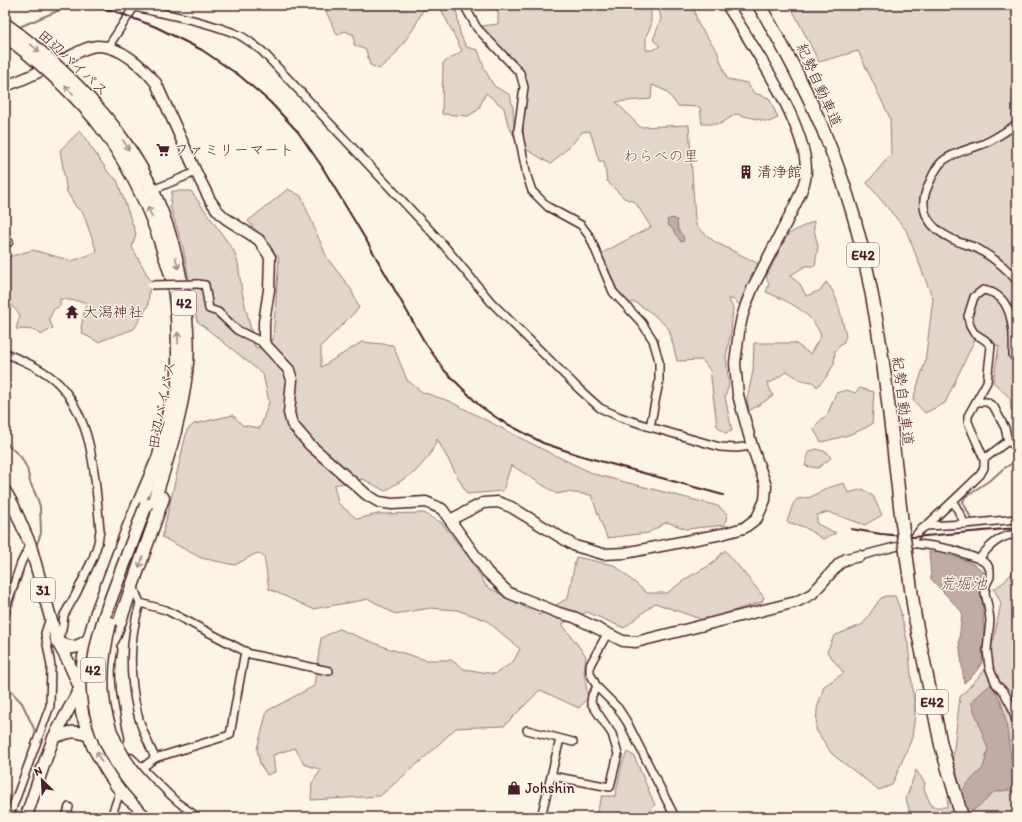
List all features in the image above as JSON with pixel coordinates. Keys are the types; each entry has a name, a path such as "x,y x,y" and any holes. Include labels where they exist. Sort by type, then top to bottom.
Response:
{"highway":[{"name":"紀勢自動車道","path":"759,5 782,42 802,83 838,170 855,221 870,287 879,339 915,618 941,745 962,817"},
{"name":"田辺バイパス","path":"5,24 60,68 82,90 99,116 121,156 147,192 168,229 180,272 187,330 188,362 185,386 174,440 117,597 105,644 101,683 103,702 108,722 121,754 143,784 180,817"},
{"name":"田辺バイパス","path":"5,36 17,44 99,116"},
{"name":"田辺バイパス","path":"147,192 172,282 177,323 178,391 163,460 149,506 102,619 93,659 92,677 93,694 99,724 111,754 140,793 168,817"},
{"name":"42","path":"119,742 112,711 109,659 113,639 165,492 179,444 188,385 188,362"},
{"name":"42","path":"151,817 128,798 121,790 106,769 93,746 82,713 80,688 84,657 97,612 159,456 170,407 178,391"},
{"path":"57,641 65,647 72,648 78,647 90,639"},
{"name":"42","path":"80,688 113,639"},
{"name":"42","path":"80,688 97,710 130,760 176,805 193,817"}],"main road":[{"name":"31","path":"5,491 13,505 30,544 57,641 80,688"},
{"path":"26,817 54,738 80,688"},
{"path":"54,738 74,732 80,732 90,736"}],"street":[{"path":"464,5 477,28 520,73 524,87 518,131 527,176 532,191 548,207 581,225 590,236 613,292 642,323 653,340 659,361 659,382 650,427"},
{"path":"450,520 483,503 498,502 511,506 575,546 603,554 625,553 722,534 744,528 757,518 765,500 766,486 752,446 738,395 735,363 739,332 747,302 753,287 800,196 805,179 804,155 797,132 785,103 763,62 727,5"},
{"path":"108,47 134,6 195,21 241,36 262,51 442,242 491,302 600,408 620,417 650,427 720,447 736,448 752,446"},
{"path":"5,86 35,74 87,48 97,46 108,47 125,55 148,73 156,83 196,172 217,210 225,218 259,240 270,257 269,290 264,322 264,344"},
{"path":"1017,124 985,143 950,156 942,162 934,172 923,200 927,218 934,227 951,239 978,249 997,260 1017,281"},
{"path":"147,192 196,172"},
{"path":"151,285 205,285 209,309 218,312 237,330 264,344 289,370 292,380 289,413 292,424 310,445 367,495 379,502 392,504 426,502 442,509 486,572 509,593 559,613 574,617 623,641 636,642 796,602 812,594 846,559 910,543 933,546 979,559 987,564 990,570 990,577 986,585 985,593 990,620 988,650 989,667 996,684 1004,692 1012,707 1017,724"},
{"path":"910,543 920,530 954,501 980,475 984,468 984,459 968,422 968,416 987,382 991,346 974,333 970,326 968,316 974,298 983,290 995,293 1002,300 1010,314 1014,335 1013,355 1017,359"},
{"path":"5,353 44,372 60,385 70,398 79,415 91,451 100,530 98,543 86,572 64,615 62,630 57,641"},
{"path":"976,402 987,402 994,407 1005,428 1008,441 1017,447"},
{"path":"984,459 1008,441"},
{"path":"954,501 965,524"},
{"path":"926,526 1017,519"},
{"path":"979,559 987,548 996,541 1010,535 1017,534"},
{"path":"5,610 21,563 30,544"},
{"path":"133,586 140,603 135,622 131,662 133,691 138,716 155,758"},
{"path":"140,603 166,610 250,654 329,671"},
{"path":"9,817 50,706 51,666 45,633 50,618"},
{"path":"607,634 590,665 590,674 597,687 618,708 627,722 675,817"},
{"path":"111,817 124,784 155,758 230,735 245,651"},
{"path":"552,776 610,787 618,754 612,734 591,703 592,695 597,687"},
{"path":"527,730 573,742"},
{"path":"541,817 560,739"},
{"path":"66,817 69,807"}],"green space":[{"path":"323,5 447,5 449,7 456,8 460,33 466,47 478,50 485,70 494,86 510,95 513,108 515,138 508,125 504,108 486,93 478,110 468,116 442,114 443,63 462,51 441,9 423,10 414,28 394,56 379,69 370,65 366,50 354,45 354,35 345,31 337,35"},
{"name":"わらべの里","path":"494,5 649,5 651,11 651,26 646,36 646,50 653,50 660,46 653,40 661,19 658,5 693,5 698,24 717,51 727,79 747,83 754,93 769,98 778,118 769,122 736,114 720,124 702,124 700,107 678,106 666,91 652,85 651,99 616,102 640,127 689,125 695,220 697,227 715,242 759,264 741,306 734,300 728,298 733,308 731,332 726,357 729,385 725,397 732,431 725,433 717,426 710,370 702,360 677,361 669,329 653,314 635,302 628,303 617,290 600,254 651,227 635,202 624,198 607,181 604,161 599,161 590,131 582,132 574,142 551,164 524,148 523,122 528,87 521,66 500,47 481,26 498,24 498,12"},
{"path":"790,5 1017,5 1017,414 1011,410 1010,398 993,382 999,346 975,339 945,403 925,413 913,400 925,362 933,299 906,230 867,183 891,154 890,118 858,51 819,62"},
{"path":"80,131 109,173 117,180 136,234 132,247 150,280 148,306 134,329 98,342 83,334 81,328 86,302 60,299 60,306 54,309 49,319 53,328 41,335 36,330 16,329 20,315 13,307 5,303 5,270 8,257 33,250 72,261 97,252 83,213 76,207 67,192 60,150"},
{"path":"288,189 301,196 327,258 351,289 359,308 321,346 321,367 362,342 393,345 407,380 422,392 449,401 594,474 718,506 727,514 725,525 686,529 667,522 648,533 607,538 591,495 566,492 557,494 511,465 503,491 467,494 437,439 430,455 415,472 385,491 363,479 334,485 338,503 357,519 378,514 424,513 442,523 473,563 486,586 539,615 568,598 576,557 614,565 647,593 667,593 687,578 712,564 725,550 764,597 762,602 703,620 655,603 624,628 587,612 562,624 586,656 584,673 588,698 579,708 540,690 504,726 456,728 380,796 311,800 312,783 321,770 304,764 295,748 273,755 275,772 267,775 260,764 257,749 267,711 314,686 321,638 339,629 387,648 426,660 451,660 464,669 495,674 513,662 520,649 486,620 457,610 431,608 395,614 369,599 313,609 269,589 264,556 257,553 235,565 201,558 162,537 187,430 194,424 233,415 242,425 260,428 269,402 263,374 197,321 183,248 170,206 172,191 191,191 234,251 238,263 242,292 255,347 269,350 273,338 279,258 248,221"},
{"path":"814,221 814,230 818,246 815,266 805,266 790,276 800,284 806,296 821,290 826,282 837,300 846,336 843,343 835,351 834,364 827,376 817,387 813,382 800,380 787,371 772,382 767,382 773,396 749,411 747,399 753,371 754,343 795,343 810,354 821,336 812,320 806,314 782,299 766,292 769,284 766,277 788,234"},
{"path":"860,388 874,392 872,424 854,433 821,442 813,428 828,413 836,393 847,390 855,393"},
{"path":"816,449 827,452 831,458 818,468 805,466 809,452"},
{"path":"844,483 848,493 863,489 873,496 882,515 865,525 828,512 817,515 817,524 836,533 823,539 804,527 787,522 793,504 797,499 811,497 824,489"},
{"path":"1017,567 1017,817 996,817 982,813 977,817 911,817 906,799 916,770 925,783 924,789 932,807 947,807 960,697 984,671 994,638 1001,603 994,589 1004,582"},
{"path":"885,596 895,596 900,609 908,644 915,714 912,738 892,785 879,790 832,754 816,730 817,709 824,686 844,673 827,652 834,636 863,624 880,599"},
{"path":"627,752 634,756 655,805 647,817 595,817 602,796 615,796 622,764"}],"water":[{"path":"672,218 677,220 678,230 683,236 684,241 681,242 668,225 667,220"},
{"name":"荒堀池","path":"929,552 965,560 972,563 984,572 982,596 984,631 982,663 974,674 964,683 959,641 962,612 931,579"},
{"path":"991,684 1001,701 1004,711 1011,760 1017,780 1017,797 1009,790 994,792 971,812 960,817 955,817 952,807 967,784 983,768 988,749 971,702"}],"waterway":[{"path":"17,28 62,9 67,5"},
{"path":"5,442 21,457 27,468 30,482 38,500 40,507 41,533 37,544"},
{"path":"971,518 963,502 965,497 1011,464 1017,467"},
{"path":"5,629 23,571"},
{"path":"5,685 22,703 36,733"}],"railway":[{"path":"87,5 114,11 156,27 202,50 240,76 270,102 298,132 321,165 424,341 444,370 480,406 500,420 543,443 582,456 723,495"},
{"path":"851,529 914,537 1017,528"}],"place":[{"name":"ファミリーマート","path":"163,150"},
{"name":"清浄館","path":"746,172"},
{"name":"大潟神社","path":"72,312"},
{"name":"Johshin","path":"514,788"}]}
